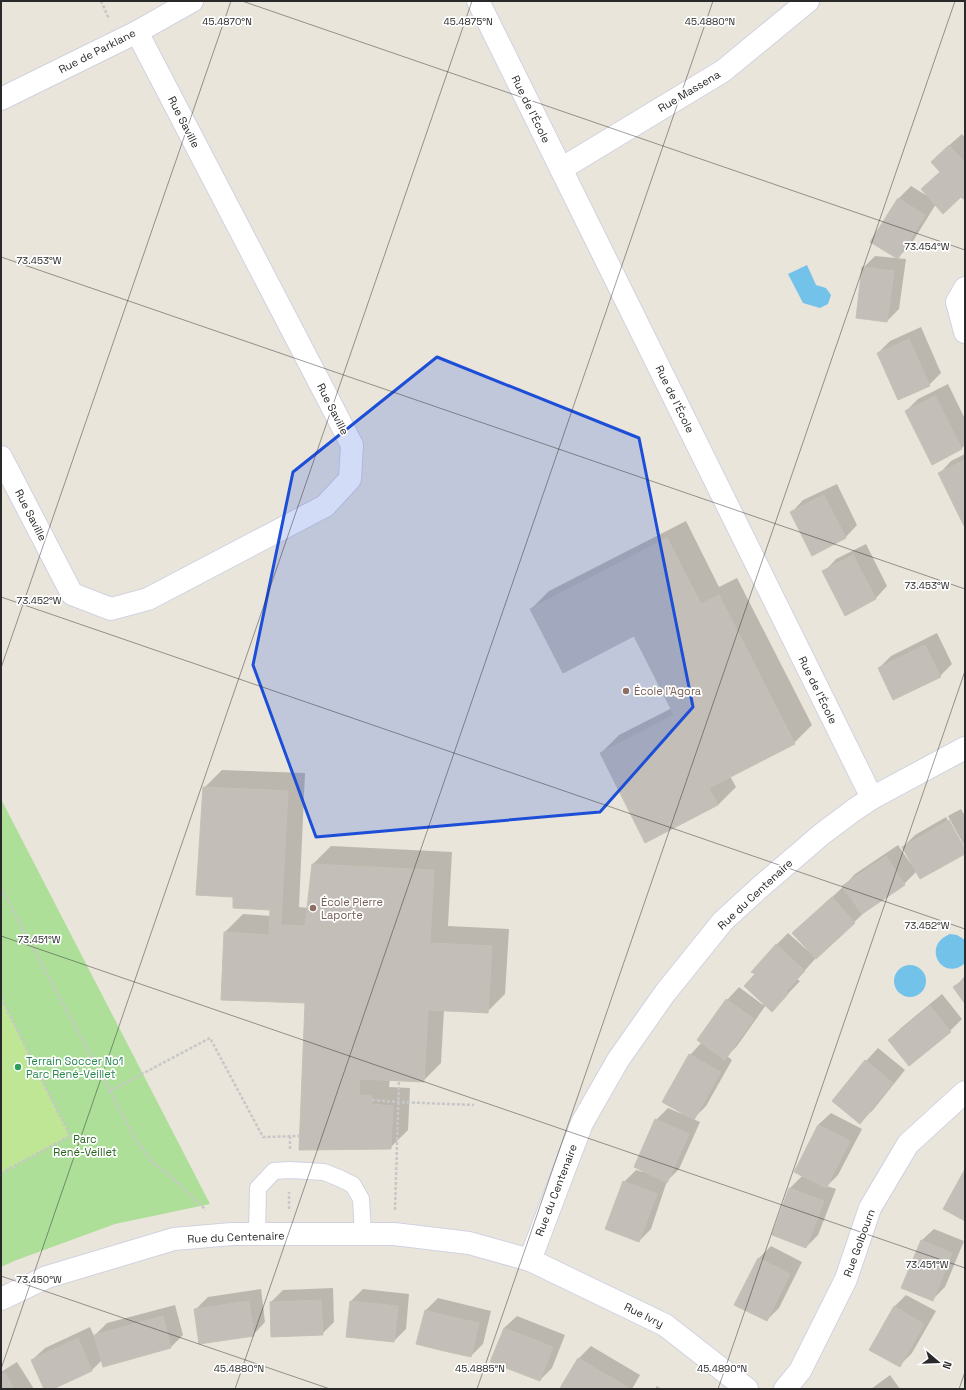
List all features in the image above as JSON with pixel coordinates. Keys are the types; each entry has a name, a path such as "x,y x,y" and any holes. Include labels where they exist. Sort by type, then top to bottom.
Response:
{"street":[{"name":"Rue de Parklane","path":"1,99 137,32 192,1"},
{"name":"Rue de l'École","path":"478,1 872,798"},
{"name":"Rue Massena","path":"561,169 723,71 808,1"},
{"name":"Rue Saville","path":"1,457 72,594 111,609 148,599 325,506 350,478 352,445 137,32"},
{"path":"965,288 957,302 965,332"},
{"name":"Rue du Centenaire","path":"1,1299 47,1277 174,1239 232,1234 394,1234 469,1243 530,1260 582,1123 618,1060 665,993 723,921 822,834 872,798 965,748"},
{"name":"Rue Golbourn","path":"785,1389 800,1371 846,1279 870,1208 908,1144 965,1092"},
{"name":"Rue Ivry","path":"530,1260 665,1325 747,1389"}],"lane":[{"path":"257,1234 258,1188 274,1171 289,1170 324,1172 353,1186 361,1199 363,1234"}],"path":[{"path":"1,888 135,1138 153,1162 167,1173 232,1234"},
{"path":"1,998 70,1136 1,1173"},
{"path":"110,1091 210,1038 263,1137 300,1136"},
{"path":"394,1234 399,1081"},
{"path":"372,1100 474,1105"}],"highlighted area":[{"path":"437,357 639,438 693,707 600,812 316,837 253,665 293,472"}],"green space":[{"name":"Parc René-Veillet","path":"1,799 210,1204 115,1224 1,1267"},
{"name":"Terrain Soccer No1 Parc René-Veillet","path":"1,998 70,1136 1,1173"}],"water":[{"path":"807,265 816,285 826,288 831,295 828,304 820,308 803,303 788,274"},
{"path":"950,934 957,935 965,940 965,963 957,968 949,969 943,966 938,960 936,954 937,946 941,940"},
{"path":"907,965 913,965 923,972 926,981 925,987 919,994 913,997 907,997 897,990 894,984 894,978 901,968"}],"building":[{"path":"949,145 965,163 965,198 963,199 961,197 943,214 921,189 940,172 931,162"},
{"path":"898,198 925,215 898,259 870,242"},
{"path":"862,267 894,271 887,322 856,318"},
{"path":"909,339 930,386 898,400 877,353"},
{"path":"935,396 962,449 932,465 905,411"},
{"path":"965,460 965,525 964,526 938,473"},
{"path":"824,495 846,538 812,556 790,512"},
{"path":"667,538 701,604 719,595 795,744 709,788 718,805 645,843 600,753 674,715 634,636 563,673 530,609"},
{"path":"853,555 876,599 845,616 822,571"},
{"path":"925,645 941,677 893,700 878,668"},
{"name":"École Pierre Laporte","path":"203,787 288,791 281,925 305,926 312,864 434,870 430,943 492,946 488,1013 428,1010 424,1082 360,1079 359,1095 372,1096 371,1104 393,1106 391,1149 299,1150 305,1003 221,1000 224,932 269,935 270,910 233,908 233,897 196,895"},
{"path":"949,820 965,849 965,854 920,879 902,847"},
{"path":"886,856 905,885 862,914 842,886"},
{"path":"832,897 855,923 816,959 792,933"},
{"path":"776,944 805,971 786,991 788,994 772,1012 744,986 755,974 751,972"},
{"path":"965,979 965,1004 953,987"},
{"path":"726,999 754,1019 725,1060 697,1040"},
{"path":"930,1006 951,1032 909,1066 888,1040"},
{"path":"689,1054 721,1072 694,1120 662,1102"},
{"path":"865,1060 893,1083 860,1124 832,1101"},
{"path":"655,1119 689,1134 667,1183 634,1167"},
{"path":"818,1125 850,1141 826,1188 794,1172"},
{"path":"965,1169 965,1221 943,1209"},
{"path":"623,1181 657,1194 639,1242 605,1229"},
{"path":"789,1188 824,1201 806,1248 772,1235"},
{"path":"921,1240 952,1253 933,1301 901,1288"},
{"path":"758,1258 790,1274 767,1321 734,1305"},
{"path":"321,1300 323,1335 271,1337 270,1302"},
{"path":"249,1301 254,1336 199,1344 194,1309"},
{"path":"350,1301 398,1306 394,1342 346,1337"},
{"path":"894,1306 924,1324 900,1367 869,1350"},
{"path":"425,1310 452,1317 444,1351 416,1344"},
{"path":"163,1316 171,1348 103,1367 94,1335"},
{"path":"452,1317 479,1323 471,1357 444,1351"},
{"path":"504,1328 553,1347 540,1381 490,1362"},
{"path":"78,1338 92,1371 53,1389 44,1389 31,1360"},
{"path":"578,1358 629,1388 560,1388"},
{"path":"5,1373 14,1389 1,1389 1,1376"}],"place":[{"name":"École l'Agora","path":"626,691"},
{"name":"École Pierre Laporte","path":"313,908"},
{"name":"Terrain Soccer No1 Parc René-Veillet","path":"18,1067"}]}
